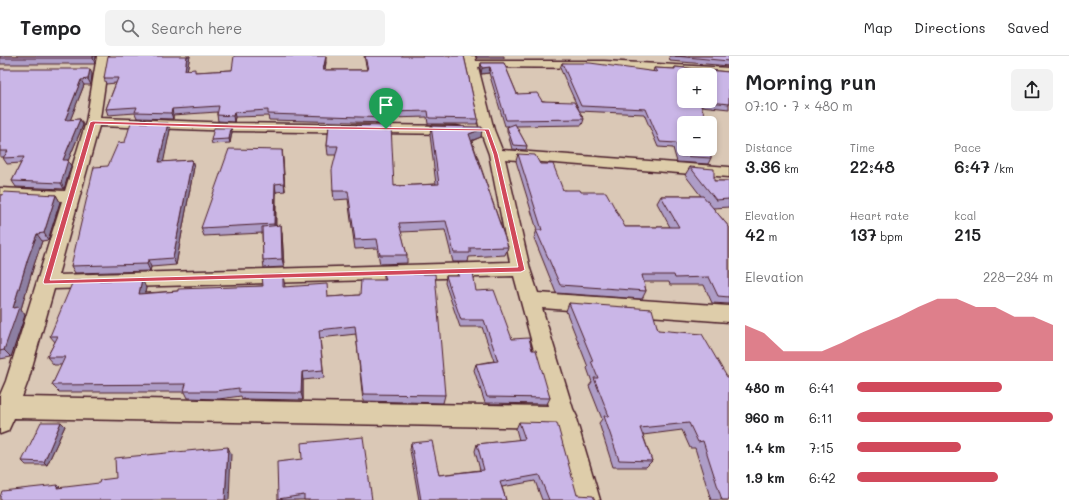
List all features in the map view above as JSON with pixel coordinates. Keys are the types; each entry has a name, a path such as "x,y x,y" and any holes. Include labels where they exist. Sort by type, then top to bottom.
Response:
{"street":[{"path":"587,500 565,417 521,270 496,154 487,130 470,60 667,66 729,72"},
{"path":"97,65 93,122 46,282 9,381 4,415 565,417"},
{"path":"93,122 234,127 487,130"},
{"path":"496,154 729,172"},
{"path":"0,193 71,196"},
{"path":"46,282 521,270"},
{"path":"530,300 729,314"}],"building":[{"path":"0,56 93,56 93,58 0,58"},
{"path":"108,56 187,56 185,70 195,69 195,72 232,70 234,56 326,56 323,70 368,70 365,56 464,56 478,119 429,118 428,111 390,112 390,118 268,114 268,110 234,112 233,116 217,115 219,106 172,109 171,113 135,112 137,107 106,109 118,78 104,78"},
{"path":"675,56 729,56 729,61"},
{"path":"481,63 504,63 517,94 537,93 542,101 574,102 584,119 506,120 490,67 482,68"},
{"path":"562,63 590,63 657,72 654,68 675,69 675,67 686,68 677,68 677,108 702,108 705,116 677,116 677,146 676,143 660,142 646,109 581,106"},
{"path":"0,69 90,69 88,79 81,80 65,120 80,119 63,160 68,160 61,183 12,181 24,157 3,158 8,151 0,151"},
{"path":"717,71 729,72 729,104 717,103"},
{"path":"131,122 168,123 159,162 192,160 173,258 148,260 147,264 71,266 94,167 108,166 118,143 125,142"},
{"path":"515,124 527,146 513,145 507,127"},
{"path":"329,125 391,126 394,186 439,184 431,126 482,127 482,129 469,134 508,247 470,248 470,253 454,253 446,221 399,223 407,255 380,255 377,239 355,240 348,191 333,191 332,170 338,146 327,146"},
{"path":"214,128 231,128 229,139 211,140"},
{"path":"229,149 282,150 284,183 275,184 274,224 201,228"},
{"path":"518,154 535,155 540,164 553,164 563,190 606,192 625,227 679,227 661,196 703,196 729,227 729,297 718,296 709,277 675,278 674,275 642,275 646,291 560,285 536,230 542,230"},
{"path":"680,156 711,156 711,158"},
{"path":"690,167 714,169 714,181 729,181 729,199 716,200"},
{"path":"4,192 56,195 44,233 37,234 28,258 13,308 19,307 4,350 0,351 0,195 3,195"},
{"path":"281,225 282,259 263,260 262,227"},
{"path":"412,272 413,274 435,274 445,395 363,394 355,326 319,330 323,370 302,372 301,393 239,392 239,388 215,391 184,391 186,384 52,385 65,357 47,357 58,336 50,336 73,281 142,279 139,294 178,291 178,289 263,286 262,276 283,275 283,287 327,284 328,297 360,295 361,280 386,280 384,273"},
{"path":"458,272 473,272 476,291 494,290 512,339 529,338 532,350 536,350 550,398 487,397 476,364 498,361 484,320 461,320 446,276 459,276"},
{"path":"569,303 652,309 658,330 702,334 727,377 729,377 729,500 722,500 703,441 698,442 689,423 640,428 652,461 619,460 604,416 609,416 594,378 598,378 591,361 593,361"},
{"path":"41,422 61,422 44,462 22,461"},
{"path":"519,422 557,423 577,495 593,496 595,500 549,500 539,475 500,482 506,500 421,500 411,443 432,441 439,475 484,470 477,444 525,439"},
{"path":"363,437 372,500 304,500 304,495 278,499 277,462 302,459 301,443"},
{"path":"228,447 225,500 0,500 2,491 58,485 57,488 99,483 100,480 116,478 115,458"}],"route":[{"path":"93,122 234,127 386,129 487,130 496,154 521,270 46,282 93,122"}]}
